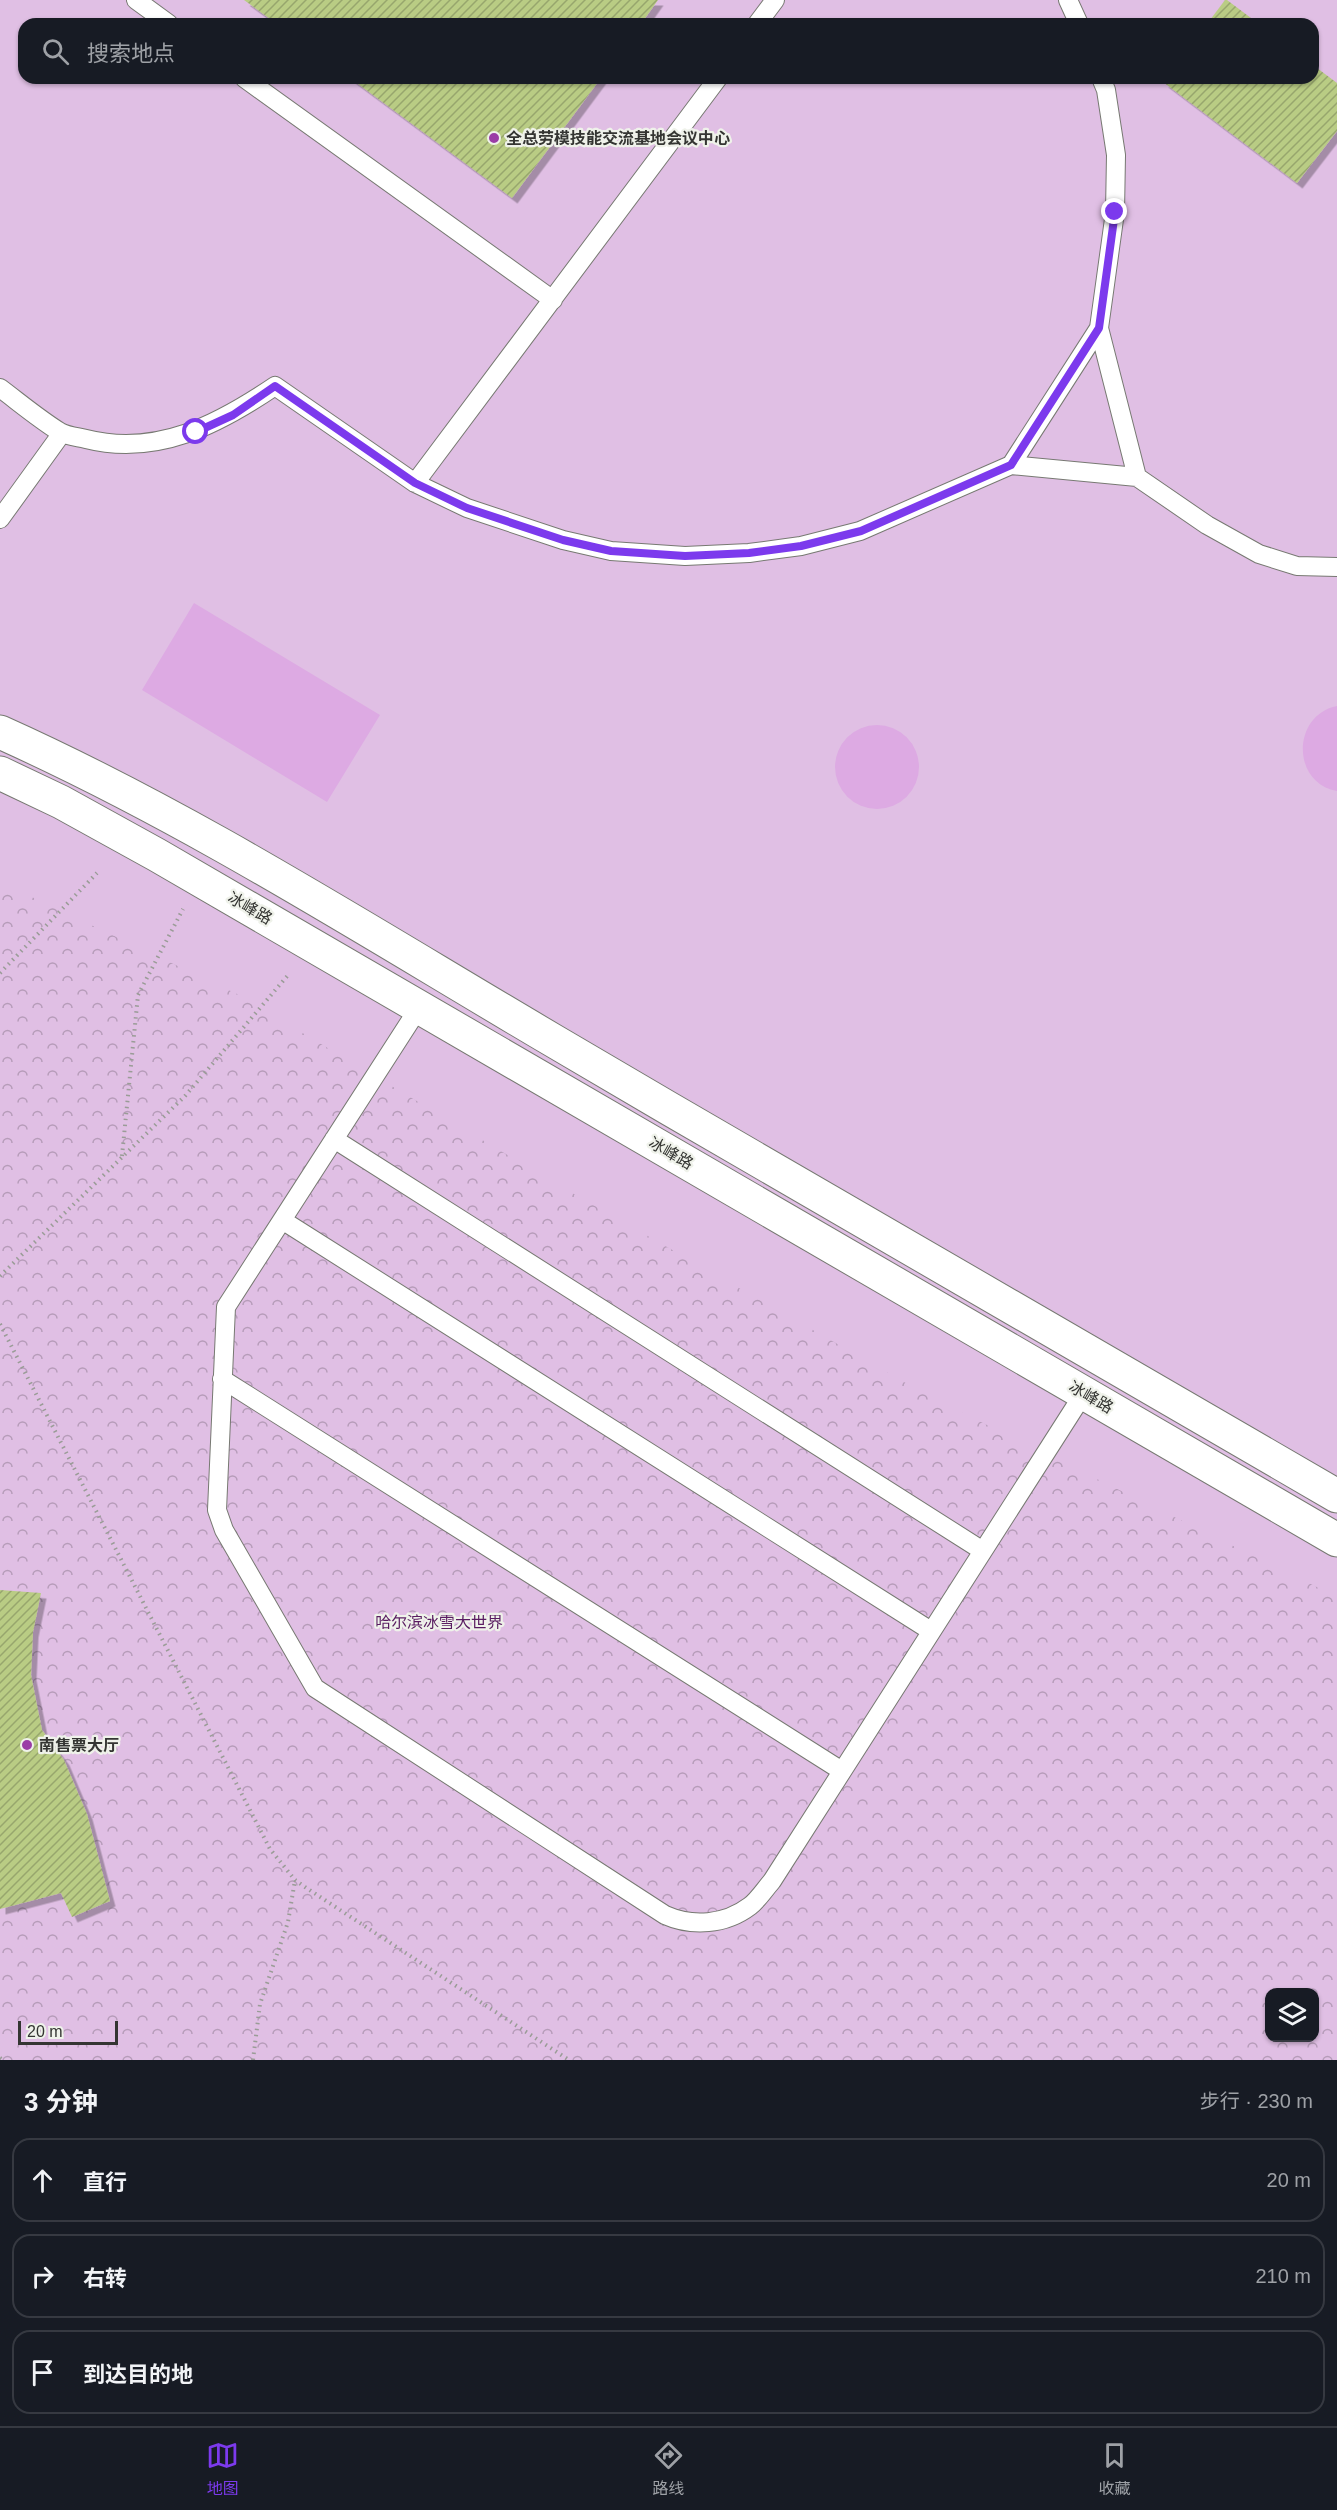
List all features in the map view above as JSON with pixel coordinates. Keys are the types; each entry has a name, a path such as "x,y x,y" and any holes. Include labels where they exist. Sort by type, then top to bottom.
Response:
{"street":[{"path":"0,732 54,756 202,835 880,1232 1337,1496"},
{"name":"冰峰路","path":"0,773 61,802 158,855 1337,1540"}],"lane":[{"path":"136,0 161,18"},
{"path":"762,18 775,0"},
{"path":"1068,0 1076,18"},
{"path":"252,84 553,300"},
{"path":"415,483 713,84"},
{"path":"1104,84 1116,154 1116,178 1115,212 1099,328 1137,477"},
{"path":"1011,465 1099,328"},
{"path":"0,388 62,433 111,446 157,441 196,432 233,415 275,386 415,483 467,508 563,540 611,551 685,556 749,553 801,546 861,531 1011,465 1137,477 1208,525 1258,555 1297,566 1337,567"},
{"path":"0,519 62,433"},
{"path":"420,1006 226,1307 217,1510 224,1530 315,1688 665,1915 680,1922 700,1923 727,1918 750,1906 772,1881 1084,1393"},
{"path":"334,1139 983,1551"},
{"path":"282,1220 931,1631"},
{"path":"222,1379 842,1772"}],"path":[{"path":"0,973 97,873"},
{"path":"122,1157 138,995 183,909"},
{"path":"0,1276 185,1096 289,974"},
{"path":"0,1324 270,1849 295,1880 569,2060"},
{"path":"253,2060 260,2004 285,1932 295,1880"}],"green space":[{"path":"0,0 1337,0 1337,2060 0,2060"},
{"name":"哈尔滨冰雪大世界","path":"0,882 237,994 546,1178 932,1398 1337,1597 1337,2060 0,2060"}],"shaded area":[{"path":"194,603 380,715 327,802 142,690"},
{"path":"1337,706 1337,791 1322,785 1311,776 1305,763 1303,749 1305,735 1312,722 1322,712"},
{"path":"877,725 893,728 907,737 916,751 919,767 916,783 907,797 893,806 877,809 861,806 847,797 838,783 835,767 838,751 847,737 861,728"}],"building":[{"path":"244,0 658,0 645,18 269,18"},
{"path":"1227,0 1251,18 1212,18"},
{"path":"1319,70 1337,83 1337,131 1297,183 1166,84 1319,84"},
{"name":"全总劳模技能交流基地会议中心","path":"358,84 597,84 512,198"},
{"name":"南售票大厅","path":"0,1590 41,1593 33,1632 31,1675 42,1730 64,1760 87,1814 110,1901 72,1917 61,1893 0,1909"}],"place":[{"name":"全总劳模技能交流基地会议中心","path":"494,138"},
{"name":"南售票大厅","path":"27,1745"}],"route":[{"path":"196,432 233,415 275,386 415,483 467,508 563,540 611,551 685,556 749,553 801,546 861,531 1011,465 1099,328 1115,212"}]}
